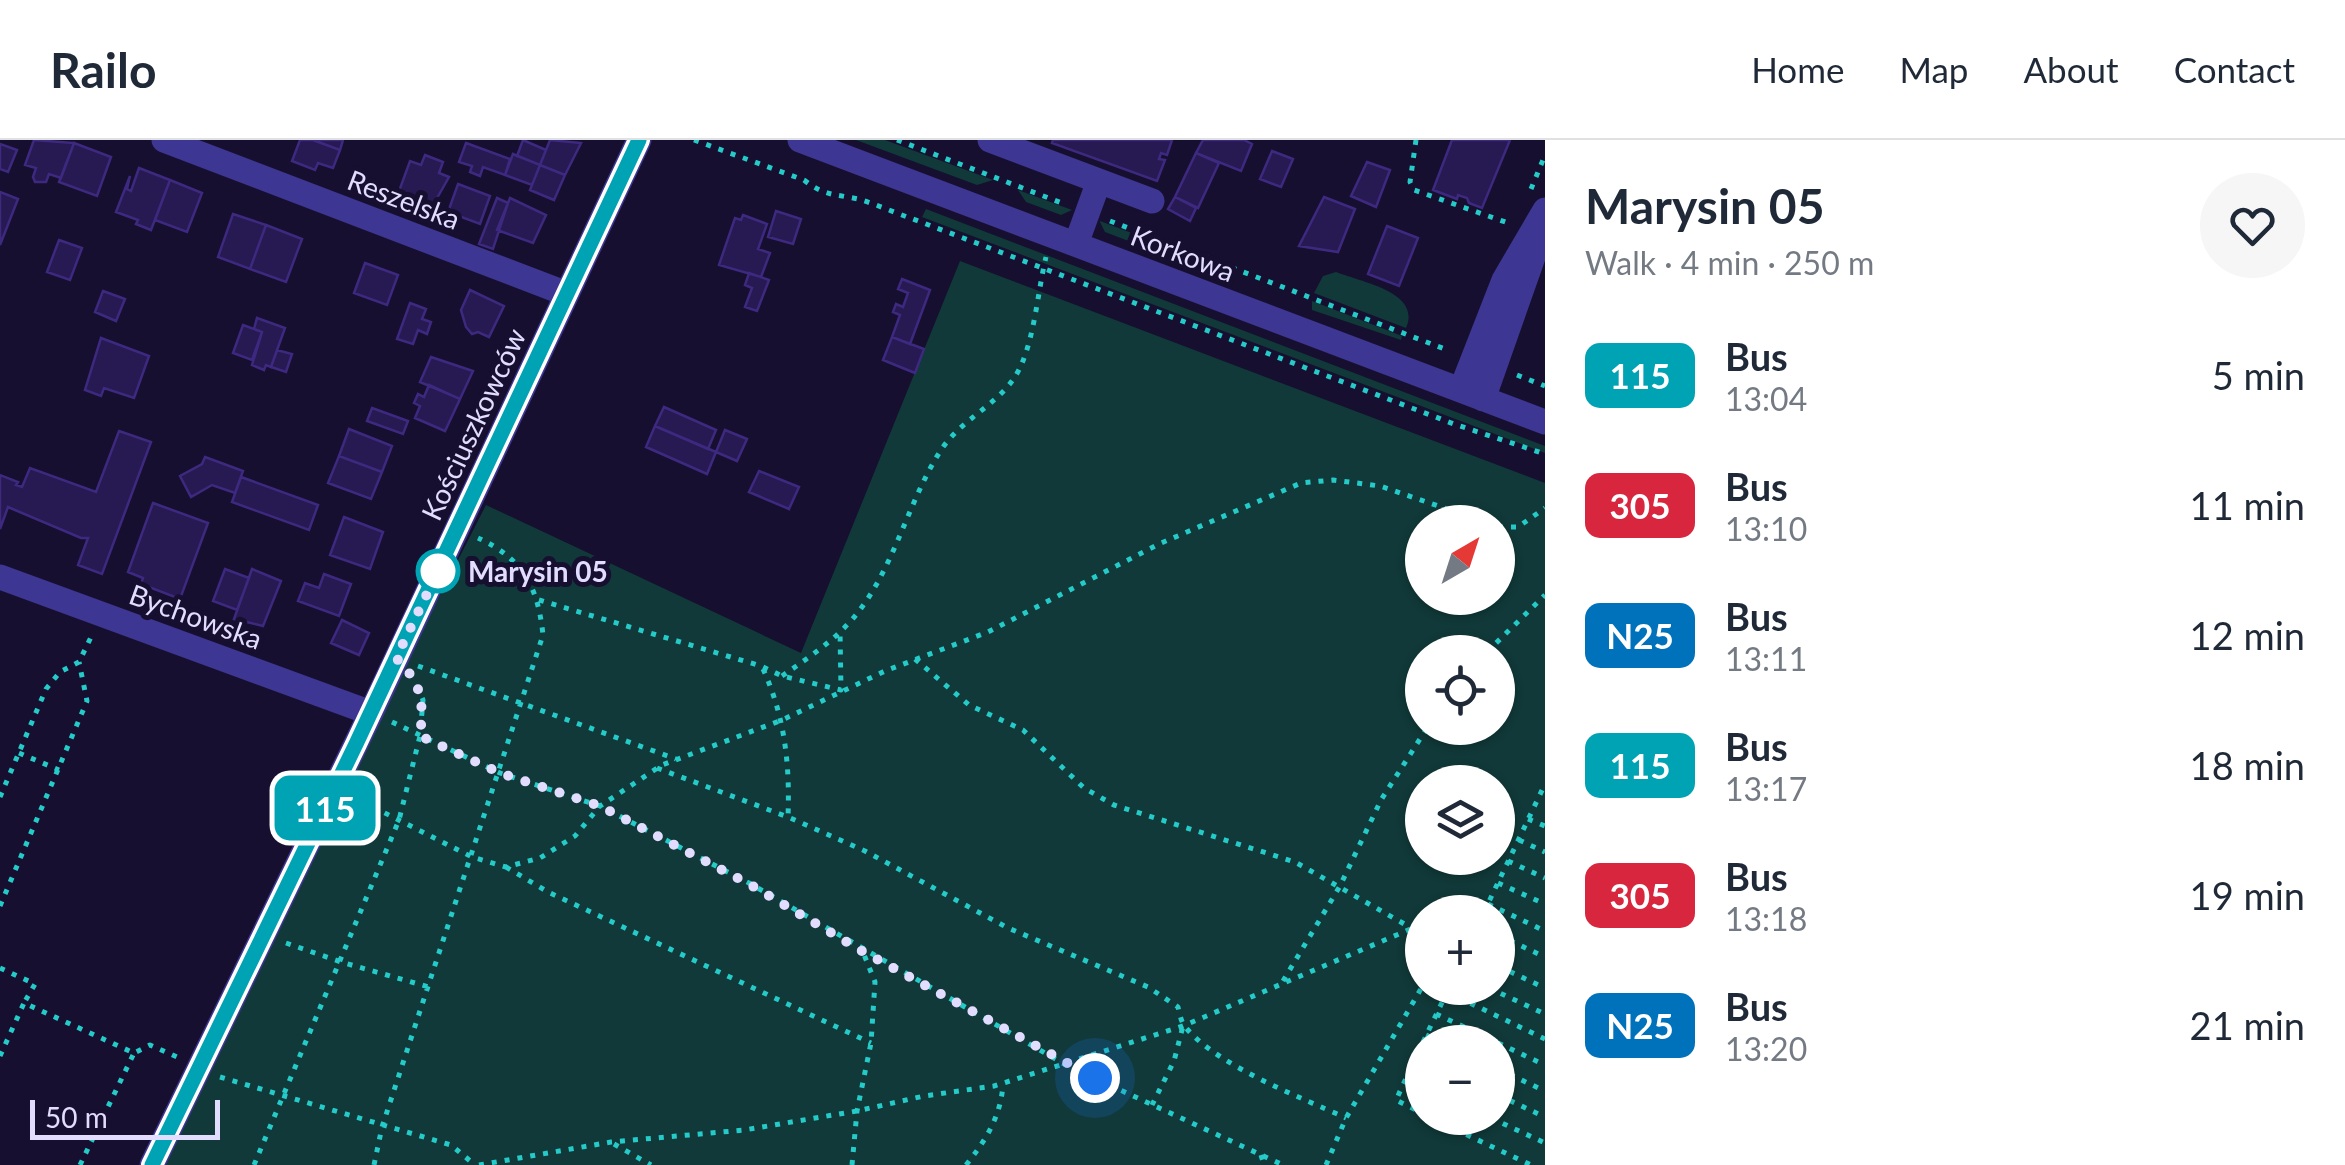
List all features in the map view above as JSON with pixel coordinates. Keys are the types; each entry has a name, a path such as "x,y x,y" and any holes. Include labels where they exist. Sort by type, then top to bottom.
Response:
{"street":[{"name":"Reszelska","path":"164,140 567,294"},
{"name":"Kościuszkowców","path":"152,1165 192,1065 265,935 639,140"},
{"name":"Korkowa","path":"800,140 1545,422"},
{"path":"990,140 1152,201"},
{"path":"1076,244 1099,181"},
{"path":"1484,363 1504,280 1545,210"},
{"path":"1472,395 1534,226"},
{"name":"Bychowska","path":"0,577 371,713"}],"path":[{"path":"694,140 804,180 817,190 855,198 1454,424 1545,454"},
{"path":"897,140 1545,386"},
{"path":"1415,140 1410,182 1414,190 1534,226"},
{"path":"782,676 840,631 876,583 942,449 964,423 1012,382 1025,355 1051,234"},
{"path":"506,867 540,858 575,836 600,806 656,768 782,720 842,690 988,632 1159,544 1300,484 1334,480 1380,486 1435,505"},
{"path":"1515,527 1545,508"},
{"path":"374,1165 382,1127 543,635 539,600 513,560 458,528"},
{"path":"1504,635 1545,594"},
{"path":"539,600 762,666 782,676 842,690"},
{"path":"840,631 842,690"},
{"path":"396,658 676,759"},
{"path":"254,1165 399,820 420,736 423,700 412,674 396,658"},
{"path":"915,659 969,705 1023,730 1084,788 1114,805 1296,862 1405,924"},
{"path":"0,797 46,689 60,672 79,662 87,701 0,906"},
{"path":"762,666 778,700 782,720 789,779 788,817"},
{"path":"371,713 500,773 600,806 749,884 1066,1065 1283,1165"},
{"path":"1282,984 1340,886 1381,800 1416,745"},
{"path":"18,753 59,770"},
{"path":"656,768 788,817 865,851 1008,928 1148,986 1178,1008 1183,1026 1174,1061 1152,1105"},
{"path":"1515,846 1542,798 1545,784"},
{"path":"373,808 472,856 506,867 548,892 871,1043"},
{"path":"1528,818 1545,826"},
{"path":"1518,840 1545,852"},
{"path":"1515,864 1545,878"},
{"path":"1492,895 1501,875"},
{"path":"1498,882 1545,904"},
{"path":"1515,917 1545,931"},
{"path":"80,1165 134,1053 150,1045 282,1098 451,1146 477,1165 611,1142 744,1130 1003,1084 1183,1026 1405,931"},
{"path":"265,935 340,962 430,987"},
{"path":"1515,943 1545,957"},
{"path":"852,1165 871,1043 875,982 862,951"},
{"path":"0,968 35,984 0,1056"},
{"path":"1515,974 1545,988"},
{"path":"1515,1000 1545,1014"},
{"path":"24,1003 134,1053"},
{"path":"1326,1165 1346,1118 1412,1005"},
{"path":"1431,1025 1440,1005"},
{"path":"1478,1005 1545,1039"},
{"path":"1436,1014 1459,1025"},
{"path":"1183,1026 1204,1045 1264,1081 1346,1118"},
{"path":"1515,1051 1545,1065"},
{"path":"1515,1077 1545,1091"},
{"path":"1405,1080 1396,1100 1405,1104"},
{"path":"966,1165 990,1132 1002,1104 1003,1084"},
{"path":"1515,1103 1545,1117"},
{"path":"1515,1129 1545,1143"},
{"path":"1467,1135 1530,1165"},
{"path":"611,1142 651,1165"},
{"path":"1261,1155 1264,1165"}],"green space":[{"path":"856,140 885,140 993,180 977,185"},
{"path":"1018,190 1072,210 1061,215 1026,202"},
{"path":"926,209 1545,446 1545,453 922,217"},
{"path":"1100,221 1192,256 1186,263 1105,232"},
{"path":"960,261 1545,483 1545,1165 164,1165 382,709 486,505 801,653"},
{"path":"1336,272 1397,297 1409,316 1406,328 1314,293 1323,276"},
{"path":"1312,301 1402,336 1401,340 1312,310"}],"building":[{"path":"34,140 74,143 61,178 49,174 46,182 35,182 36,168 25,165"},
{"path":"300,140 313,140 340,150 333,168 318,163 315,170 292,161"},
{"path":"313,140 343,140 340,150"},
{"path":"523,140 546,150 540,165 517,156"},
{"path":"550,140 581,143 565,175 540,165"},
{"path":"1172,140 1167,155 1161,153 1159,159 1165,160 1157,181 1052,143"},
{"path":"1203,140 1244,140 1252,144 1241,171 1196,153"},
{"path":"1452,140 1510,140 1482,208 1469,203 1467,198 1458,195 1457,199 1433,190"},
{"path":"74,143 111,157 97,196 59,182"},
{"path":"466,143 510,159 505,175 483,167 480,176 470,172 472,166 459,162"},
{"path":"0,144 17,150 8,172 0,169"},
{"path":"1272,151 1293,159 1281,187 1260,179"},
{"path":"1196,153 1219,163 1198,208 1175,197"},
{"path":"513,154 540,165 532,185 505,175"},
{"path":"425,155 443,162 439,173 449,177 432,207 398,194 410,161 421,165"},
{"path":"1367,162 1390,170 1376,207 1351,196"},
{"path":"540,165 565,175 554,200 530,190"},
{"path":"139,168 170,180 151,230 116,212 130,176 127,189 131,191"},
{"path":"170,180 202,193 187,232 155,220"},
{"path":"458,184 490,196 480,224 448,212"},
{"path":"0,192 18,199 0,245"},
{"path":"1175,197 1196,208 1190,221 1168,209"},
{"path":"1324,197 1355,209 1338,252 1299,246"},
{"path":"497,198 508,203 493,249 479,244"},
{"path":"510,198 546,215 533,243 497,230"},
{"path":"776,211 801,219 793,244 768,237"},
{"path":"233,214 266,225 250,269 218,257"},
{"path":"743,215 767,224 758,249 770,253 761,277 719,265 735,218 741,220"},
{"path":"266,225 302,239 286,282 250,269"},
{"path":"1387,226 1418,238 1399,286 1368,274"},
{"path":"59,240 82,248 70,280 47,272"},
{"path":"365,263 398,275 387,305 354,293"},
{"path":"749,273 769,280 757,311 745,307 752,288 745,285"},
{"path":"902,279 930,290 910,344 892,337 900,315 893,312 896,304 903,307 908,293 898,289"},
{"path":"470,290 504,306 489,337 478,332 472,334 466,327 461,310"},
{"path":"103,291 125,299 116,321 95,312"},
{"path":"410,303 426,309 422,319 431,322 427,334 418,330 413,344 397,339"},
{"path":"257,318 285,328 271,367 266,365 264,370 252,365 262,332 254,329"},
{"path":"243,325 262,332 252,360 233,353"},
{"path":"892,337 924,349 915,373 883,360"},
{"path":"101,338 149,356 134,398 104,388 101,396 85,390"},
{"path":"277,350 292,354 286,372 271,367"},
{"path":"431,357 473,371 460,399 420,382"},
{"path":"429,385 460,399 445,431 415,418 420,406 414,403 418,394 424,397"},
{"path":"664,407 716,430 708,449 655,426"},
{"path":"372,408 408,421 403,434 367,421"},
{"path":"655,426 716,452 707,474 646,447"},
{"path":"349,429 392,446 382,472 339,456"},
{"path":"725,430 747,439 737,461 716,452"},
{"path":"119,431 151,442 102,574 78,565 88,538 8,507 0,529 0,475 22,487 30,468 96,492"},
{"path":"339,456 382,472 371,499 328,483"},
{"path":"205,457 243,471 235,493 212,485 191,497 180,476 202,464"},
{"path":"759,471 799,487 789,509 749,492"},
{"path":"241,477 318,505 309,530 232,502"},
{"path":"153,503 208,523 180,599 141,584 143,578 128,572"},
{"path":"344,517 383,532 370,569 330,555"},
{"path":"225,569 249,578 237,610 213,601"},
{"path":"252,569 281,581 263,626 234,619"},
{"path":"324,574 351,584 339,616 298,601 305,583 319,588"},
{"path":"342,620 369,633 359,655 331,643"}],"bus line":[{"name":"115","path":"152,1165 356,744 639,140"}],"place":[{"name":"Marysin 05","path":"438,571"}],"route":[{"path":"438,571 440,567 396,658 412,674 423,700 420,736 500,773 600,806 749,884 862,951 1095,1078"}]}
